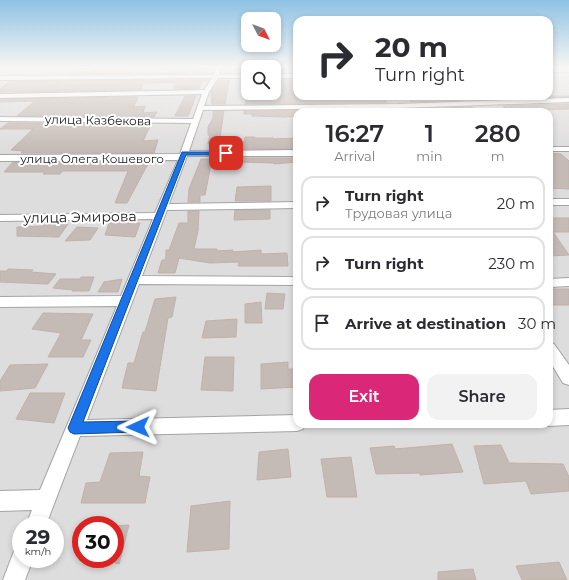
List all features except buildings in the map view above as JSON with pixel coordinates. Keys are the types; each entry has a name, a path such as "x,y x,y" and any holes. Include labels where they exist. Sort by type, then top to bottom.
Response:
{"street":[{"path":"0,96 48,95"},
{"path":"40,516 184,156 205,95"},
{"path":"200,108 399,106 569,100"},
{"name":"улица Казбекова","path":"0,119 195,121"},
{"path":"553,149 569,148"},
{"name":"улица Олега Кошевого","path":"0,158 293,153"},
{"path":"553,202 569,202"},
{"name":"улица Эмирова","path":"0,218 293,206"},
{"path":"133,280 293,281"},
{"path":"553,283 569,282"},
{"path":"0,302 125,301"},
{"path":"553,354 569,378"},
{"path":"553,418 569,417"},
{"path":"74,428 293,423"},
{"path":"0,501 46,500"},
{"path":"14,580 19,568"}],"shaded area":[{"path":"0,95 241,95 241,100 281,100 281,95 293,95 293,100 553,100 553,95 569,95 569,580 0,580"}],"route":[{"path":"138,427 74,428 184,154 226,153"}]}
